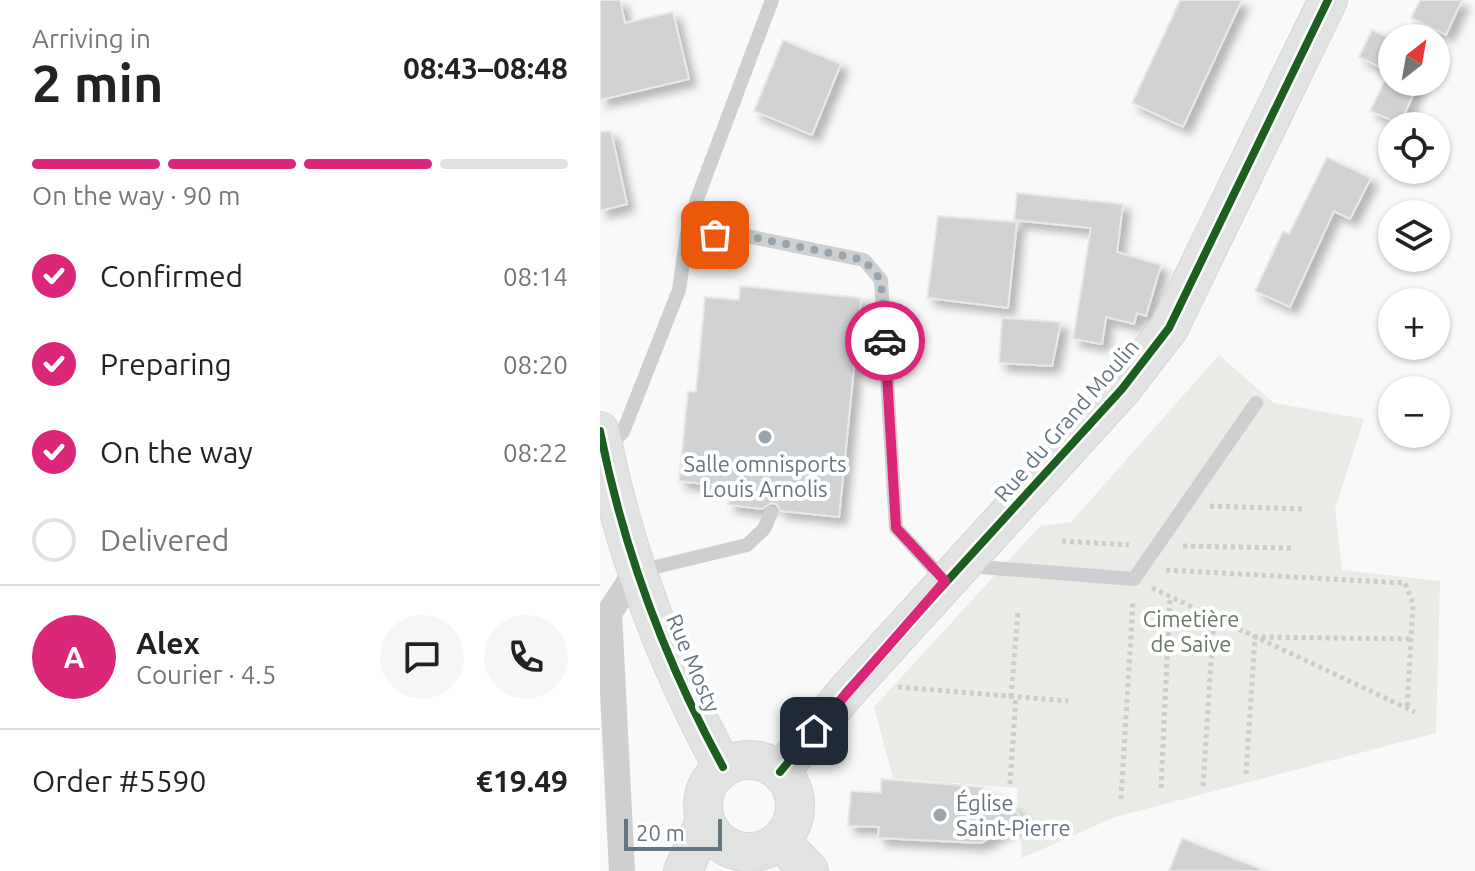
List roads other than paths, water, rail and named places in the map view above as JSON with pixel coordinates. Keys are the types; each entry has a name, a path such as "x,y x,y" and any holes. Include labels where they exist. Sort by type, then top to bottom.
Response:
{"street":[{"name":"Rue du Grand Moulin","path":"780,772 952,573 1122,389 1169,328 1328,0"},
{"name":"Rue Mosty","path":"602,441 636,572 699,724 723,767"},
{"path":"622,871 609,613 636,572"},
{"path":"753,760 768,764 780,772 790,784 795,798 795,814 790,828 767,849 722,860 722,843 711,833 702,806 712,777 723,767 738,761 753,760"},
{"path":"683,871 705,821"},
{"path":"780,840 809,871"}],"lane":[{"path":"602,441 623,432 679,290 687,234 697,199 772,0"},
{"path":"687,234 742,235 864,260 881,280 896,528 952,573 1137,574 1256,403"},
{"path":"636,572 747,545 764,529 771,513"}],"place":[{"name":"Salle omnisports Louis Arnolis","path":"765,437"},
{"name":"Église Saint-Pierre","path":"940,815"}],"park label":[{"name":"Cimetière de Saive","path":"1191,630"}]}
